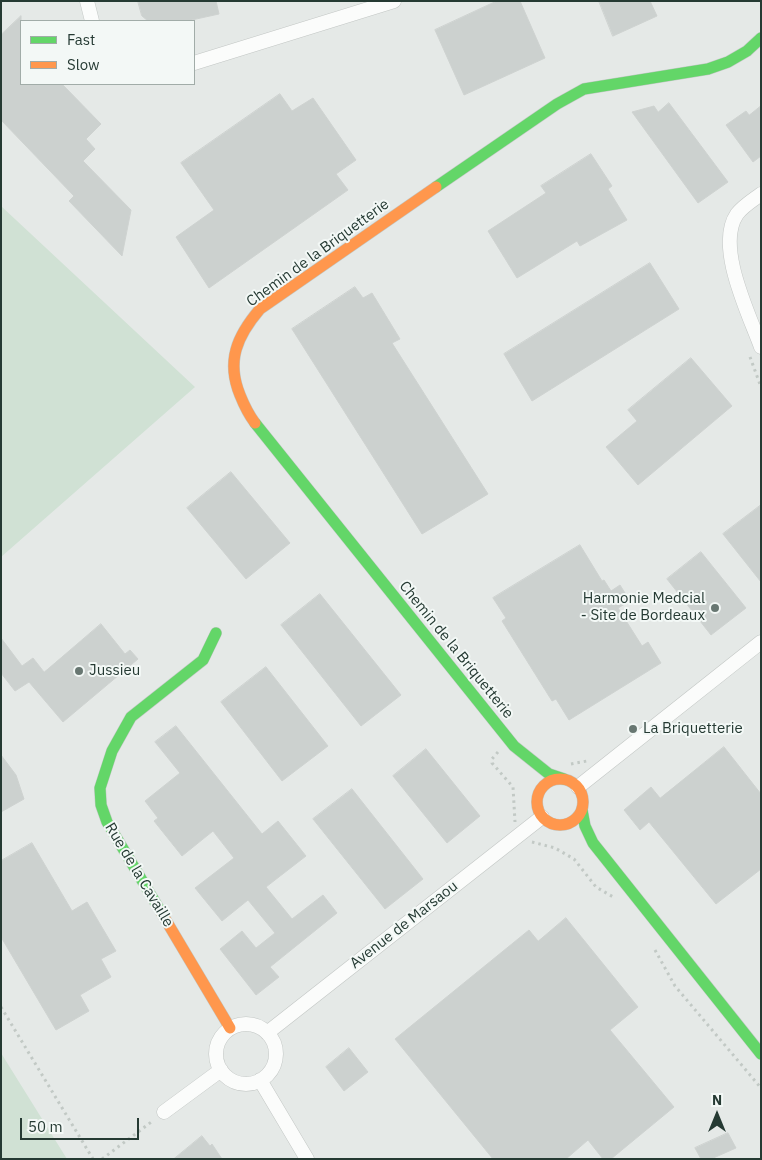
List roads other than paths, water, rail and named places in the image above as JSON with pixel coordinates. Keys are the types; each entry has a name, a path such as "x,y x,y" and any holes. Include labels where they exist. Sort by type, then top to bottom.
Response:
{"street":[{"path":"87,1 92,20"},
{"path":"195,63 394,1"},
{"name":"Chemin de la Briquetterie","path":"526,768 514,746 252,419 241,399 234,378 234,353 237,342 244,326 260,309 557,104 584,89 598,85 696,72 715,66 749,51 761,38"},
{"path":"761,194 737,214 731,228 729,241 732,264 761,347"},
{"name":"Rue de la Cavaille","path":"216,633 203,660 131,717 124,727 102,778 100,790 101,808 107,822 230,1028"},
{"path":"761,642 578,787 582,794 585,826 593,843 761,1054"},
{"name":"Chemin de la Briquetterie","path":"514,746 549,774 564,779 578,787"},
{"path":"564,779 550,781 544,786 537,798 536,805 542,818 547,822 593,843"},
{"path":"532,784 537,798"},
{"path":"559,826 573,822 582,810"},
{"name":"Avenue de Marsaou","path":"267,1033 542,818"},
{"path":"250,1024 267,1033 275,1049 275,1058 267,1074 260,1080 243,1083 234,1081 221,1070 216,1052 218,1042 230,1028 250,1024"},
{"path":"164,1112 221,1070"},
{"path":"260,1080 307,1159"}],"place":[{"name":"Harmonie Medcial - Site de Bordeaux","path":"715,608"},
{"name":"Jussieu","path":"79,671"},
{"name":"La Briquetterie","path":"633,729"}]}
